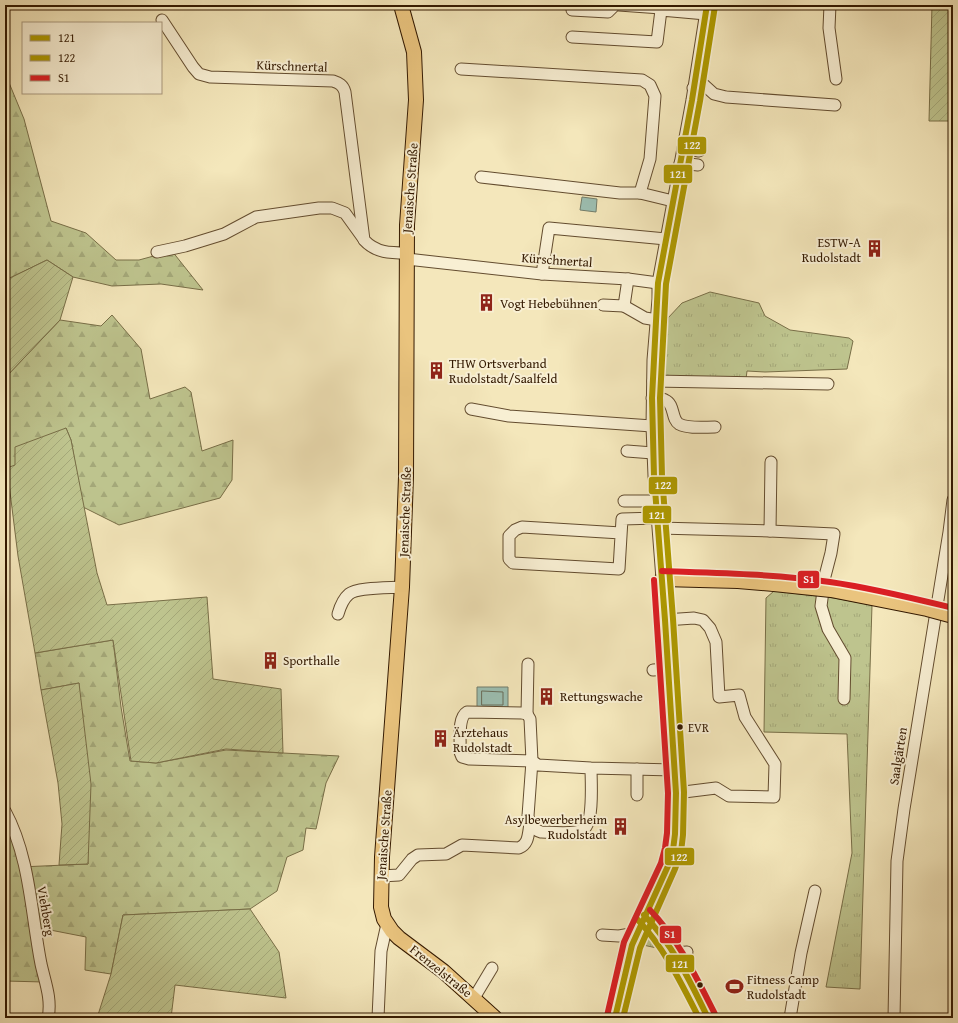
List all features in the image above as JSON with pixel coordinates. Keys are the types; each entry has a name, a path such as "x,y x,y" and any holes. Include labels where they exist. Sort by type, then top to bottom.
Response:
{"main road":[{"name":"Jenaische Straße","path":"387,924 381,907 381,876 402,587 407,433 407,256 416,100 414,52 401,5"},
{"path":"616,1018 632,945 644,915 671,868 675,834 676,792 662,579 738,581 830,590 927,609 953,616"},
{"path":"644,915 681,953 708,1018"},
{"name":"Frenzelstraße","path":"387,924 400,938 443,971 495,1018"}],"street":[{"path":"572,10 608,12 615,5"},
{"path":"620,5 661,8 661,10 706,9 694,88 658,283 657,320 653,360 652,426 654,476 662,579"},
{"path":"830,5 829,28 836,79"},
{"path":"572,37 657,42 661,10"},
{"name":"Kürschnertal","path":"162,20 199,74 210,77 333,81 339,83 343,87 364,240 369,246 376,250 386,253 542,274 628,279 658,283"},
{"path":"461,69 642,80 650,85 655,96 650,159 640,193"},
{"path":"694,88 703,84 714,94 726,97 835,105"},
{"path":"683,148 699,151"},
{"path":"680,163 698,165"},
{"path":"481,177 620,193 640,193 673,201"},
{"path":"157,252 224,234 256,217 319,208 332,208 345,213 364,240"},
{"path":"542,274 549,228 666,239"},
{"path":"624,306 628,279"},
{"path":"603,305 624,306 645,318 657,320"},
{"path":"653,382 828,384"},
{"path":"652,398 665,399 671,405 676,420 679,424 715,427"},
{"path":"472,409 509,416 652,426"},
{"path":"627,451 653,453"},
{"path":"770,532 771,462"},
{"name":"Saalgärten","path":"894,1018 896,861 953,500"},
{"path":"624,501 656,501"},
{"path":"621,533 522,528 515,530 509,536 509,558 513,563 619,569 622,519 770,532 834,534 825,576 821,606 828,629 845,658 844,699"},
{"path":"338,614 344,600 349,594 356,590 402,587"},
{"path":"665,620 694,618 704,620 710,628 716,642 719,696 739,696 745,717 775,764 774,798 729,796 716,788 676,792"},
{"path":"381,876 400,875 412,859 418,855 446,854 462,845 519,848 524,846 527,840 530,824 528,816 532,761 530,719 527,714 528,664"},
{"path":"653,670 668,669"},
{"path":"527,714 467,712 463,714 461,721 460,752 462,757 469,759 532,761 538,765 674,770"},
{"path":"530,824 535,830 540,832 574,832 584,830 590,816 591,768"},
{"path":"637,769 637,795"},
{"name":"Viehberg","path":"5,811 10,820 24,861 41,964 50,998 48,1018"},
{"path":"790,1018 814,891"},
{"path":"378,1018 381,951 387,924"},
{"path":"602,935 619,936 636,933"},
{"path":"474,998 492,968"}],"green space":[{"path":"932,5 953,5 953,121 929,121"},
{"path":"5,73 24,119 51,221 86,233 116,260 139,260 172,251 203,290 161,284 112,286 73,277 47,260 10,278 5,285"},
{"path":"47,260 73,277 60,320 5,378 5,285 10,278"},
{"path":"710,292 759,303 765,316 790,330 849,338 853,341 847,369 765,372 747,371 746,379 670,378 663,375 668,318 682,303"},
{"path":"112,315 141,349 150,399 185,387 191,392 202,451 233,440 232,480 220,498 119,525 83,507 71,440 66,428 15,466 5,467 5,378 60,320 101,326"},
{"path":"66,428 71,440 97,573 107,605 207,597 213,679 281,689 283,753 226,749 156,763 131,761 113,640 35,653 18,556 7,468 15,465 15,447"},
{"path":"774,591 834,598 872,605 860,989 826,987 852,853 847,734 764,732 766,598"},
{"path":"113,640 121,707 130,761 156,763 226,750 339,756 326,783 316,829 306,828 303,850 287,857 277,891 250,909 123,915 111,974 85,970 86,937 40,928 44,982 5,981 5,814 20,867 88,864 79,683 41,690 35,653"},
{"path":"79,683 91,784 88,864 59,865 62,824 58,783 41,690"},
{"path":"250,909 279,952 286,998 175,985 171,1018 97,1018 111,974 123,915"},
{"path":"646,937 656,937 666,950 643,945"}],"water":[{"path":"582,197 597,199 596,212 580,210"},
{"path":"477,687 508,687 508,710 477,709"}],"transit line":[{"name":"121","path":"615,1018 632,945 668,866 673,850 675,834 676,793 654,476 652,398 658,283 692,100 707,5"},
{"name":"122","path":"623,1018 640,948 675,869 681,852 683,835 684,792 662,476 660,398 666,284 700,101 715,6"},
{"name":"S1","path":"662,571 746,574 809,579 877,590 953,608"},
{"name":"S1","path":"607,1016 624,942 661,863 667,833 668,793 654,580"},
{"name":"S1","path":"650,910 678,946 715,1014"},
{"name":"121","path":"644,915 672,951 708,1018"},
{"name":"122","path":"638,920 648,931 679,979 699,1018"}],"place":[{"name":"ESTW-A Rudolstadt","path":"874,249"},
{"name":"Vogt Hebebühnen","path":"487,303"},
{"name":"THW Ortsverband Rudolstadt/Saalfeld","path":"436,370"},
{"name":"Sporthalle","path":"270,660"},
{"name":"Rettungswache","path":"547,696"},
{"name":"EVR","path":"680,727"},
{"name":"Ärztehaus Rudolstadt","path":"440,739"},
{"name":"Asylbewerberheim Rudolstadt","path":"620,826"},
{"name":"Fitness Camp Rudolstadt","path":"734,986"}]}
